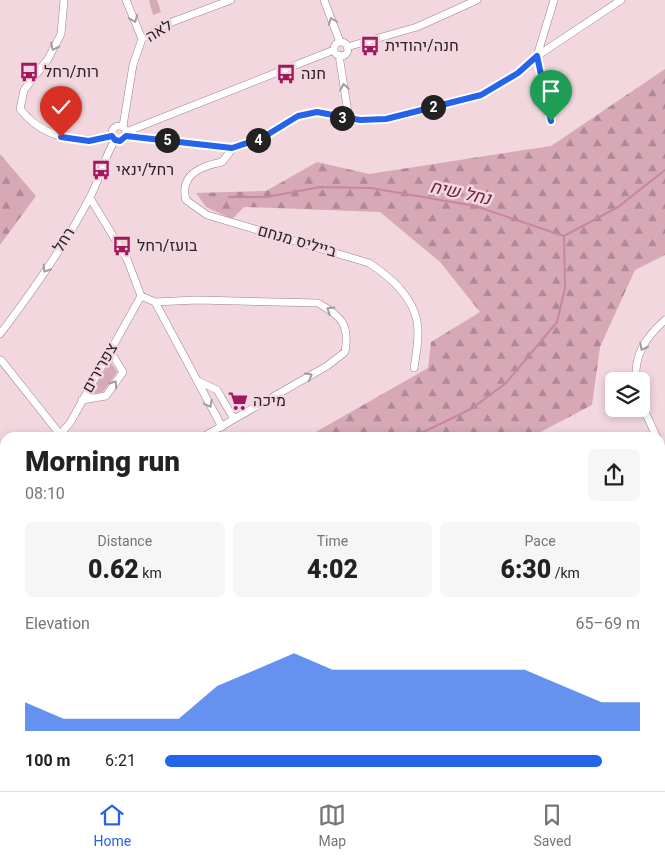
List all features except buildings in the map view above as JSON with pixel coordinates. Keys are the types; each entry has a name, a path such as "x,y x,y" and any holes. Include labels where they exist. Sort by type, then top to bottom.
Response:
{"street":[{"path":"64,0 61,34 48,59 24,90 20,109 32,124 61,137 89,141 114,138 120,141 125,131 337,53 345,54 348,47"},
{"path":"126,0 142,39"},
{"name":"לאה","path":"125,131 133,65 142,39 164,24 217,2 231,0"},
{"path":"324,0 340,42 348,47 417,28 477,0"},
{"path":"551,121 537,56 554,0"},
{"path":"114,138 113,128 118,126 125,131 232,148 262,138 298,116 317,112 349,119 386,119 481,95 518,73 537,56 621,0"},
{"path":"340,42 335,46 349,119"},
{"name":"רחל","path":"0,334 26,299 90,198 105,154 114,138"},
{"name":"בייליס מנחם","path":"232,148 222,162 202,166 190,174 185,186 186,200 208,214 369,262 387,274 404,295 417,321 414,368"},
{"path":"90,198 127,259 141,296 155,302 197,300 318,304 335,313 346,327 347,337 344,352 327,366 212,432"},
{"name":"צפרירים","path":"63,432 70,423 141,296"},
{"path":"155,302 222,427"},
{"path":"636,372 636,360 642,344 665,320"},
{"path":"82,400 106,396 123,372 110,351"},
{"path":"1,360 57,432"},
{"path":"197,381 217,390 234,419"},
{"path":"647,417 654,432"}],"green space":[{"path":"149,0 157,0 161,12 153,15"},
{"path":"665,69 665,255 635,270 600,347 592,405 541,432 316,432 428,368 431,342 480,312 440,262 380,212 244,207 232,219 206,207 196,193 266,191 317,162 369,174 551,146"},
{"path":"0,154 36,196 0,245"},
{"path":"110,361 117,372 103,392 91,394"}],"waterway":[{"name":"נחל שיח","path":"229,197 267,197 320,187 371,188 475,206 564,236 618,207 665,170"},
{"path":"423,432 471,409 506,383 557,322 565,288 564,236"}],"place":[{"name":"חנה/יהודית","path":"370,46"},
{"name":"רות/רחל","path":"29,72"},
{"name":"חנה","path":"286,74"},
{"name":"רחל/ינאי","path":"101,170"},
{"name":"בועז/רחל","path":"122,246"},
{"name":"מיכה","path":"238,401"}],"route":[{"path":"61,137 89,141 112,136 115,140 120,141 126,136 147,137 232,148 262,138 298,116 317,112 349,119 386,119 481,95 518,73 537,56 551,121"}]}
